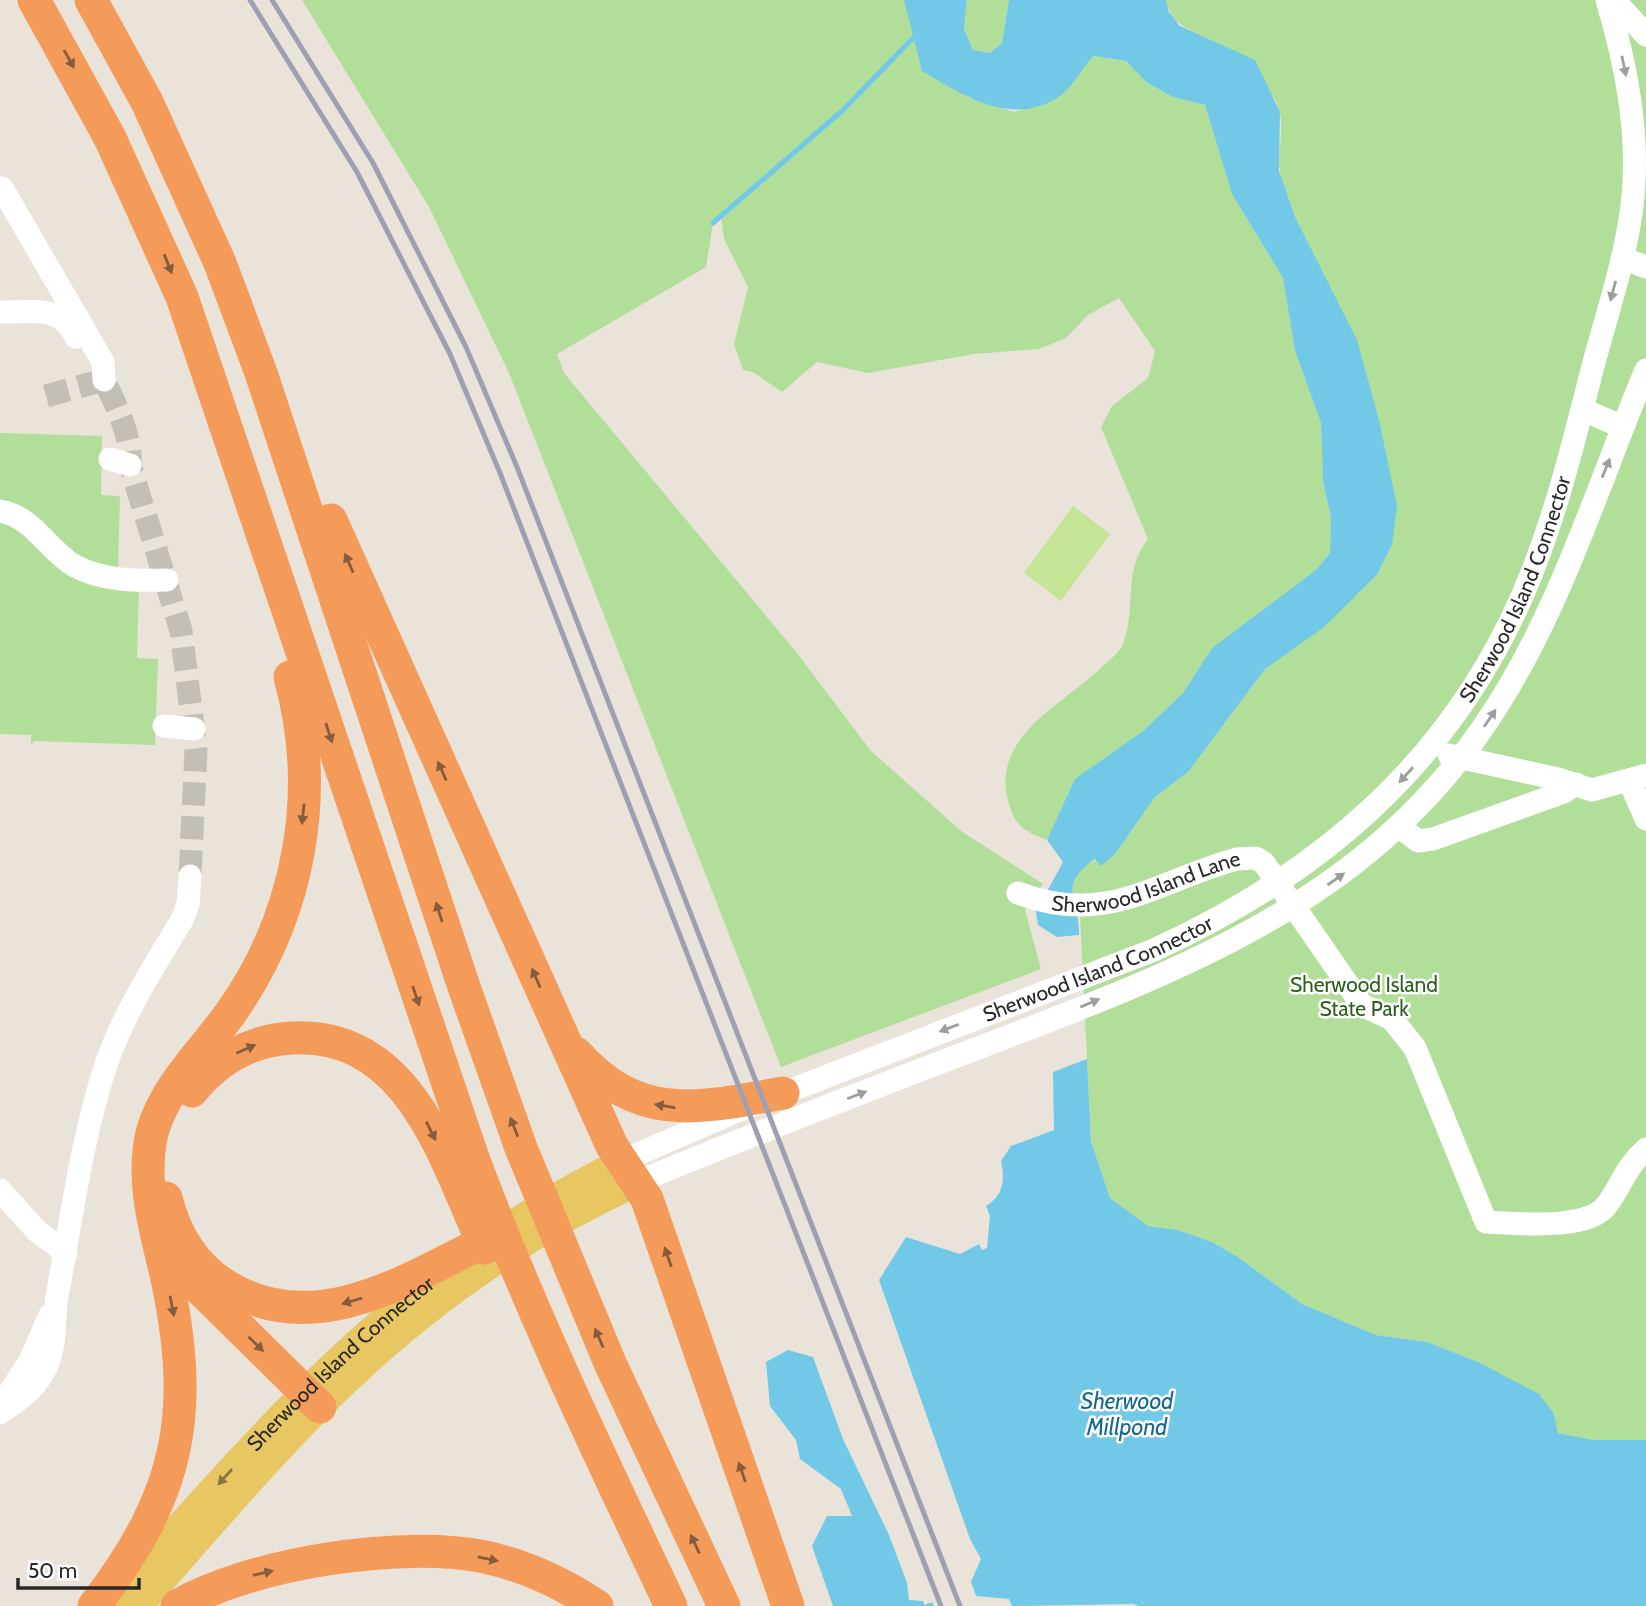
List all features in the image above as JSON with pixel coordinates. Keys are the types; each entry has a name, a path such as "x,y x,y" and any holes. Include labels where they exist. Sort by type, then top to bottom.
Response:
{"highway":[{"path":"34,0 110,138 182,297 453,1102 516,1268 611,1481 671,1606"},
{"path":"91,0 152,113 303,444 367,605 612,1146 630,1171 660,1235 788,1606"},
{"path":"220,263 261,373 463,984 517,1137 610,1363 724,1606"},
{"path":"94,1606 123,1568 153,1515 169,1470 179,1426 181,1383 178,1339 153,1216 148,1173 153,1130 166,1101 236,1006 269,948 291,884 306,790 304,746 296,699 182,297"},
{"path":"491,1238 462,1264 332,1306 295,1308 259,1302 241,1294 195,1260 170,1215 166,1199 164,1161 178,1111 200,1081 225,1059 260,1043 280,1038 322,1039 342,1044 361,1052 386,1069 407,1090 429,1125 523,1327 611,1481"},
{"path":"565,1040 603,1079 632,1097 677,1108 788,1106"},
{"path":"153,1216 169,1250 183,1271 312,1399"},
{"path":"177,1606 235,1580 287,1568 349,1558 435,1552 482,1557 528,1569 597,1606"}],"main road":[{"name":"Sherwood Island Connector","path":"491,1238 630,1171"},
{"name":"Sherwood Island Connector","path":"139,1606 312,1399 356,1342 462,1264 530,1238 591,1190"},
{"name":"Sherwood Island Connector","path":"108,1606 312,1399"}],"street":[{"name":"Sherwood Island Connector","path":"630,1171 745,1138 788,1106 1210,925 1280,883 1360,822 1428,750 1459,709 1499,644 1524,593 1555,503 1622,258 1633,197 1634,147 1626,77 1607,0"},
{"path":"1614,0 1646,35"},
{"path":"0,312 53,313 68,321 92,367 104,380 103,362 2,188"},
{"path":"1622,258 1646,267"},
{"name":"Sherwood Island Connector","path":"788,1106 1027,1029 1192,960 1295,906 1350,870 1400,827 1462,758 1520,668 1553,598 1646,370"},
{"path":"1582,409 1622,427"},
{"path":"1555,503 1587,515"},
{"path":"0,511 32,526 73,565 98,576 138,581 167,580"},
{"path":"164,726 194,729"},
{"path":"1428,750 1592,790 1637,777 1646,819"},
{"path":"1400,827 1418,841 1433,839 1564,792 1576,784"},
{"name":"Sherwood Island Lane","path":"1018,893 1032,899 1078,905 1114,903 1227,862 1246,858 1264,863 1362,1005 1392,1019 1415,1048 1486,1222 1542,1224 1593,1217 1605,1206 1629,1164 1646,1149"},
{"path":"0,1413 30,1391 44,1371 54,1346 57,1300 74,1200 104,1072 123,1024 182,920 188,904 190,876"},
{"name":"Sherwood Island Connector","path":"630,1171 735,1107"},
{"path":"0,1190 37,1231 66,1253"},
{"path":"0,1407 30,1361 57,1300"}],"green space":[{"path":"302,0 953,0 967,97 1014,112 1058,97 1092,56 1126,61 1146,82 1173,97 1205,105 1232,194 1283,278 1295,351 1321,423 1323,481 1331,518 1330,553 1316,570 1212,648 1183,693 1143,731 1076,779 1047,840 1024,829 1012,813 1007,796 1006,774 1011,755 1022,737 1037,721 1121,649 1127,632 1135,565 1148,539 1101,427 1112,406 1148,378 1155,351 1119,298 1088,315 1066,338 1039,349 974,354 868,373 817,362 782,392 753,372 743,370 734,344 748,287 724,239 721,216 713,223 706,267 557,354 564,373 797,653 871,751 961,831 1043,884 1025,910 1041,969 781,1067 509,373 429,207"},
{"path":"967,0 1009,0 1002,43 990,53 973,50 964,29"},
{"name":"Sherwood Island State Park","path":"1166,0 1646,0 1646,1440 1593,1440 1558,1433 1554,1414 1478,1362 1427,1342 1376,1335 1302,1304 1238,1257 1212,1242 1178,1230 1148,1226 1110,1198 1091,1141 1080,916 1073,892 1073,882 1077,874 1091,862 1115,854 1155,797 1188,772 1265,669 1359,593 1377,575 1392,545 1316,261 1285,195 1279,162 1281,122 1277,103 1260,81 1229,53 1179,23 1169,10"},
{"path":"0,433 102,436 101,495 120,496 118,570 139,589 137,658 158,659 155,745 34,741 31,745 31,735 0,734"},
{"path":"1073,506 1110,534 1061,601 1024,573"}],"water":[{"path":"904,0 967,0 964,29 973,50 990,53 1002,43 1009,0 1166,0 1169,12 1180,26 1255,60 1280,112 1279,171 1295,217 1357,340 1379,420 1397,506 1392,545 1377,575 1323,628 1265,669 1188,772 1155,797 1115,854 1101,866 1095,859 1076,877 1073,893 1079,935 1057,937 1038,925 1034,901 1044,897 1063,862 1047,840 1075,779 1143,731 1183,693 1212,648 1316,570 1330,553 1331,518 1323,481 1321,423 1295,351 1283,278 1232,194 1205,105 1173,97 1146,82 1126,61 1093,56 1072,84 1057,98 1039,106 1022,109 1004,109 987,104 970,98 922,71"},
{"name":"Sherwood Millpond","path":"1087,1059 1091,1141 1110,1198 1148,1226 1178,1230 1212,1242 1238,1257 1302,1304 1376,1335 1427,1342 1478,1362 1539,1394 1554,1414 1558,1433 1593,1440 1646,1440 1646,1606 1012,1606 1009,1599 976,1596 971,1582 981,1559 970,1539 879,1280 906,1237 960,1254 979,1244 982,1250 987,1248 990,1216 986,1206 1000,1192 1002,1186 1001,1161 1011,1146 1054,1130 1053,1072"},
{"path":"788,1350 813,1357 843,1439 889,1535 907,1583 909,1600 923,1601 925,1606 833,1606 812,1546 827,1516 852,1516 841,1489 800,1459 796,1440 770,1406 766,1362"}],"waterway":[{"path":"713,223 843,110 913,38"}],"tunnel":[{"path":"46,396 104,380 126,432 130,465 181,631 196,750 190,876"}],"railway":[{"path":"250,0 357,172 450,354 500,473 941,1606"},
{"path":"272,0 373,163 466,347 517,467 960,1606"}]}
